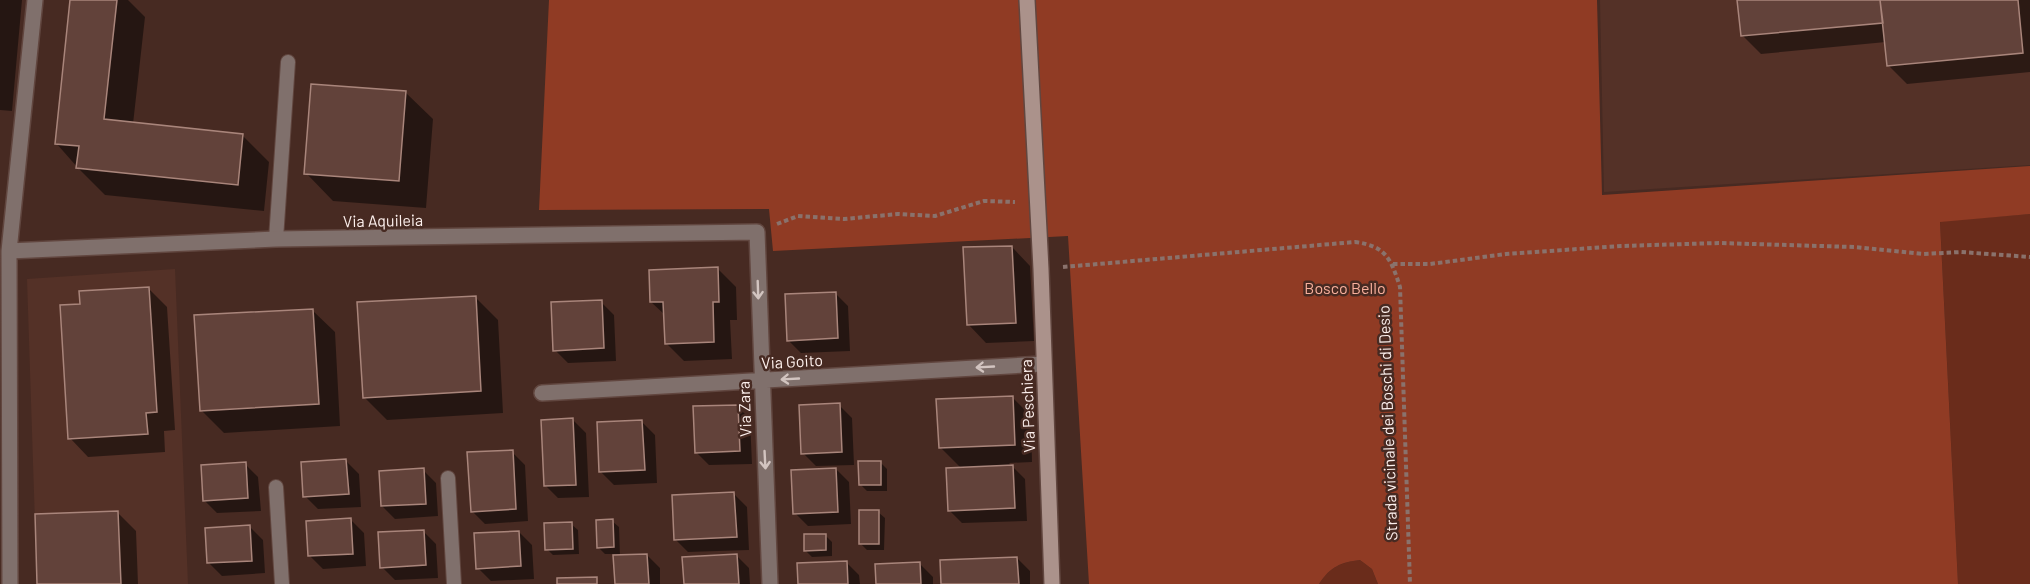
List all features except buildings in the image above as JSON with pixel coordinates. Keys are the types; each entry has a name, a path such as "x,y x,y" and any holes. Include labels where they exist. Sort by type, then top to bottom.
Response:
{"street":[{"path":"10,584 9,251 6,218 35,0"},
{"path":"1028,0 1037,202"},
{"name":"Via Peschiera","path":"1037,202 1052,584"},
{"name":"Via Aquileia","path":"9,251 276,239 757,232"},
{"name":"Via Zara","path":"757,232 770,584"},
{"name":"Via Goito","path":"542,393 1043,364"}],"lane":[{"path":"276,239 288,62"},
{"path":"448,478 454,584"},
{"path":"276,487 282,584"}],"path":[{"path":"757,232 798,216 843,219 898,214 935,216 984,201 1037,202"},
{"path":"1041,269 1355,242 1371,244 1385,253 1393,264 1430,264 1506,254 1621,246 1719,243 1854,247 1923,254 1961,252 2030,257"},
{"name":"Strada vicinale dei Boschi di Desio","path":"1393,264 1401,286 1410,584"}],"shaded area":[{"path":"1600,0 2030,0 2030,165 1604,192"},
{"path":"2030,214 2030,584 1958,584 1940,221"},
{"path":"175,269 188,584 37,584 27,279"},
{"path":"1360,560 1372,569 1378,584 1319,584 1327,573 1337,566"}],"green space":[{"name":"Bosco Bello","path":"549,0 1597,0 1602,195 2030,166 2030,214 1940,222 1958,584 1378,584 1372,569 1360,560 1336,566 1319,584 1089,584 1068,236 773,251 769,209 539,210"}]}
